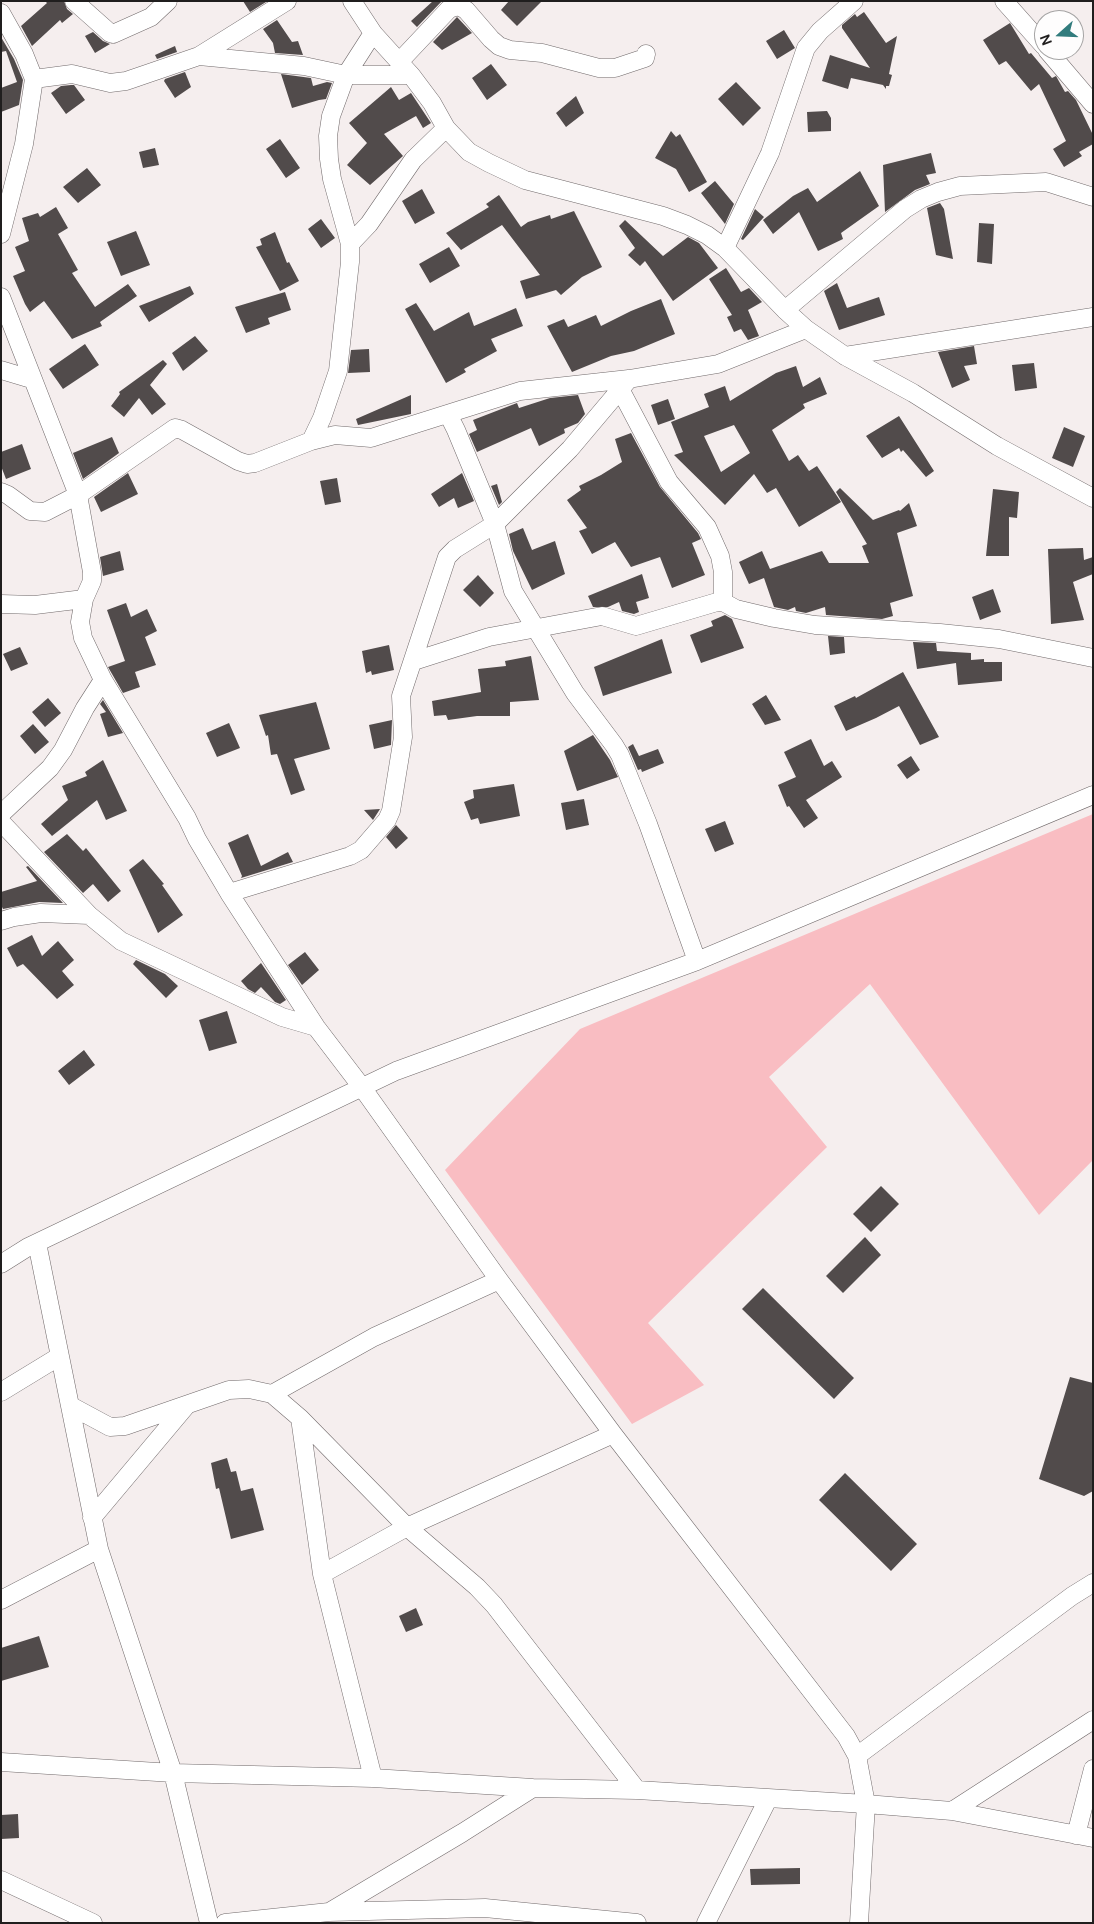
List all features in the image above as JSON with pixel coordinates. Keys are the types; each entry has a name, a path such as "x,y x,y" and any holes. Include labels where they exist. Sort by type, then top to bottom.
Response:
{"street":[{"path":"74,1 113,34 151,17 168,1"},
{"path":"34,79 72,74 110,83 126,81 198,56 287,1"},
{"path":"352,1 373,33 405,68 432,103 446,128 469,152 525,180 663,216 687,225 725,248 806,329 845,356 913,393 997,446 1093,498"},
{"path":"725,248 767,161 806,48 820,32 854,1"},
{"path":"1004,1 1034,35"},
{"path":"198,56 304,66 346,75 405,68 449,8 458,6 466,10 500,46 510,50 542,53 599,68 615,68 645,58 646,54"},
{"path":"1,234 6,192 24,144 34,79 24,54 6,32 2,10"},
{"path":"311,441 322,418 338,371 350,262 350,244 332,179 329,159 328,144 332,116 346,75 373,33"},
{"path":"1056,60 1093,104"},
{"path":"350,244 369,224 413,160 446,128"},
{"path":"785,310 905,209 938,192 960,186 1046,182 1093,197"},
{"path":"1,297 31,379 73,478 78,495 92,572 92,581 84,599 80,622 82,638 103,680 188,818 197,839 228,894 316,1027 361,1086 499,1280 614,1434 841,1729 857,1756 866,1804 859,1923"},
{"path":"845,356 1093,317"},
{"path":"1,492 30,511 46,512 78,495 175,428 247,464 265,460 311,441 335,435 372,438 520,391 624,384 718,364 806,329"},
{"path":"1,370 31,379"},
{"path":"228,894 350,856 361,850 387,820 391,811 404,737 401,696 447,557 455,549 495,524 570,449 624,384"},
{"path":"624,384 669,482 707,527 720,556 723,572 723,602"},
{"path":"448,414 495,524 513,591 575,693 620,755 648,824 697,961"},
{"path":"1,604 35,605 84,599"},
{"path":"414,661 482,638 602,616 636,626 710,604 723,602 744,611 815,625 940,633 999,639 1093,658"},
{"path":"1,814 50,768 63,750 84,708 103,680"},
{"path":"1,1264 37,1243 361,1086 420,1061 697,961 1093,794"},
{"path":"1,822 89,915 121,941 282,1017 316,1027"},
{"path":"1,921 14,916 41,913 89,915"},
{"path":"37,1243 99,1549 173,1773 210,1923"},
{"path":"272,1394 374,1337 499,1280"},
{"path":"1,1392 60,1356"},
{"path":"71,1406 110,1427 125,1426 229,1390 249,1388 272,1394 300,1418 407,1527 477,1587 494,1605 637,1790"},
{"path":"92,1518 186,1406"},
{"path":"300,1418 322,1574 373,1778"},
{"path":"322,1574 407,1527 614,1434"},
{"path":"1,1600 99,1549"},
{"path":"857,1756 1072,1596 1093,1583"},
{"path":"952,1811 1093,1720"},
{"path":"1,1762 173,1773 373,1778 533,1788 637,1790 866,1804 952,1811 1084,1836 1093,1769"},
{"path":"329,1912 454,1838 533,1788"},
{"path":"706,1923 768,1799"},
{"path":"1,1880 93,1923"},
{"path":"225,1923 329,1912 483,1915 637,1923"}],"shaded area":[{"path":"1093,814 1093,1160 1039,1215 870,984 769,1077 827,1147 648,1323 704,1385 632,1424 445,1170 580,1029"}],"building":[{"path":"45,1 64,1 67,9 73,14 62,23 60,20 32,46 21,26 47,3"},
{"path":"243,1 266,1 266,2 250,12"},
{"path":"433,1 442,1 417,27 411,21"},
{"path":"509,1 542,1 517,26 501,10"},
{"path":"864,12 886,43 897,36 889,74 892,75 889,86 886,86 886,89 883,85 851,78 848,89 822,81 830,55 870,68 842,28 842,25 855,14 857,17"},
{"path":"457,17 472,33 442,50 433,42"},
{"path":"277,20 292,42 298,41 303,55 275,53 273,43 263,29"},
{"path":"1010,23 1029,54 1031,53 1034,57 1034,60 1037,60 1052,78 1056,76 1065,92 1068,91 1076,100 1093,135 1093,144 1079,152 1082,156 1064,167 1053,149 1066,141 1039,84 1031,91 1006,61 999,65 983,40"},
{"path":"784,30 795,48 777,59 766,41"},
{"path":"93,32 103,41 110,44 95,53 85,36"},
{"path":"1,37 14,59 23,80 19,105 1,112 1,88 17,82 6,51 1,52"},
{"path":"175,46 177,52 157,59 155,55"},
{"path":"491,64 507,85 487,100 472,78"},
{"path":"185,72 191,87 175,98 164,81"},
{"path":"281,74 311,78 313,86 327,82 332,83 326,99 292,108"},
{"path":"736,82 761,108 743,126 718,99"},
{"path":"74,85 85,100 66,114 51,93 61,86"},
{"path":"391,87 399,100 411,93 431,123 423,128 416,116 384,134 403,156 370,185 347,165 367,143 349,123"},
{"path":"576,96 584,113 566,127 556,113"},
{"path":"827,111 831,118 831,131 808,132 807,112"},
{"path":"671,131 676,137 680,134 707,182 689,192 676,169 655,158"},
{"path":"280,139 300,168 286,178 266,149"},
{"path":"155,148 159,165 143,168 139,152"},
{"path":"931,153 936,173 926,175 930,184 915,190 885,212 883,165"},
{"path":"87,168 101,185 78,203 63,187"},
{"path":"860,171 879,206 841,233 843,239 818,251 799,212 773,234 763,220 793,196 808,188 817,202"},
{"path":"715,181 734,204 725,224 701,193"},
{"path":"422,189 435,213 415,224 402,201"},
{"path":"499,195 521,227 528,222 550,215 551,219 574,211 602,267 582,277 561,295 556,290 526,299 520,281 540,275 502,225 461,250 446,233 489,207 486,204"},
{"path":"940,203 944,209 953,259 936,255 927,208"},
{"path":"56,207 68,228 58,234 78,270 72,273 95,307 128,284 137,296 100,322 102,326 72,339 44,301 30,312 13,276 25,271 15,247 29,241 22,218 38,213 40,217"},
{"path":"755,209 764,217 743,240 741,239"},
{"path":"321,219 335,238 321,248 308,229"},
{"path":"625,220 663,256 688,237 699,243 718,268 673,301 645,261 640,266 628,255 635,248 619,226"},
{"path":"979,223 994,224 992,264 977,262"},
{"path":"136,231 150,265 121,276 107,242"},
{"path":"275,232 287,263 289,262 299,281 280,291 256,247 262,245 260,239"},
{"path":"449,247 460,266 430,283 419,264"},
{"path":"726,268 741,292 749,288 762,302 748,310 759,336 748,340 741,329 734,332 727,317 732,315 709,279"},
{"path":"837,283 847,308 879,297 885,315 839,330 824,291"},
{"path":"190,286 194,294 149,322 139,306"},
{"path":"285,292 291,310 268,318 270,324 246,333 235,307"},
{"path":"661,299 675,334 634,351 611,356 572,372 547,326 564,319 568,327 596,315 601,326"},
{"path":"416,303 434,331 469,312 474,326 516,308 523,326 491,339 497,351 464,369 466,372 446,383 405,309"},
{"path":"195,336 208,351 183,371 172,353"},
{"path":"85,344 99,365 63,389 49,369"},
{"path":"974,346 977,364 964,366 970,380 952,388 938,352"},
{"path":"369,349 370,372 348,373 351,350"},
{"path":"163,360 167,364 150,385 166,404 152,415 139,398 124,417 111,406 120,394 119,392"},
{"path":"1034,363 1037,388 1015,391 1012,365"},
{"path":"796,366 803,387 820,377 827,394 803,404 805,408 772,430 789,461 798,455 809,471 817,466 841,502 799,527 776,488 767,493 754,474 725,505 674,455 683,452 671,422 709,407 704,394 725,386 730,401 776,373","holes":["734,425 750,453 721,472 704,436"]},
{"path":"411,395 411,414 358,425 356,419"},
{"path":"578,395 585,414 578,423 564,429 565,433 539,446 531,428 477,452 469,434 477,430 473,420 517,403 519,408 550,398"},
{"path":"668,399 675,419 658,425 651,405"},
{"path":"899,416 934,471 926,477 903,450 901,452 899,448 882,458 866,436"},
{"path":"1064,427 1085,436 1073,467 1052,458"},
{"path":"631,433 660,487 701,539 692,543 705,575 672,588 660,557 631,567 615,542 592,554 579,531 587,528 567,500 581,490 579,486 622,462 615,439"},
{"path":"112,437 119,453 83,479 73,453"},
{"path":"22,444 31,469 6,479 1,466 1,452"},
{"path":"128,473 138,494 101,512 94,497"},
{"path":"462,473 474,501 458,508 454,498 439,507 431,494"},
{"path":"337,478 341,502 325,505 320,481"},
{"path":"497,484 502,502 499,505 491,486"},
{"path":"840,488 873,520 900,511 909,503 917,526 897,533 913,596 890,603 893,616 882,619 826,615 825,607 806,613 796,611 795,607 788,610 774,607 764,578 749,584 739,562 762,551 770,569 822,551 829,563 869,563 862,546 867,544 836,492"},
{"path":"993,489 1019,492 1017,518 1009,517 1009,556 986,556"},
{"path":"523,528 532,550 555,541 565,574 532,590 513,551 509,534"},
{"path":"1083,548 1084,560 1093,557 1093,574 1073,582 1084,620 1051,624 1048,549"},
{"path":"120,551 124,570 103,576 100,557"},
{"path":"642,574 649,598 636,602 639,612 634,614 622,611 619,602 608,607 593,607 588,596"},
{"path":"478,575 494,593 480,607 463,590"},
{"path":"993,589 1001,612 980,620 972,597"},
{"path":"126,603 131,617 147,609 157,631 145,637 156,665 135,672 140,687 123,693 108,667 125,661 107,610"},
{"path":"725,615 732,619 744,648 701,663 690,635 713,626 711,621"},
{"path":"828,636 844,637 845,653 830,655"},
{"path":"662,639 672,673 603,696 594,667"},
{"path":"913,642 936,643 937,651 971,653 971,660 984,659 984,662 1002,662 1002,681 958,685 956,663 917,669"},
{"path":"389,645 394,670 372,675 371,671 366,673 362,651"},
{"path":"20,647 28,664 11,671 3,654"},
{"path":"531,656 539,700 510,702 510,716 477,716 448,720 446,715 434,716 432,701 481,692 478,669 506,666 505,661"},
{"path":"903,672 939,737 920,745 899,706 846,731 834,706 855,696 856,698"},
{"path":"766,695 781,720 765,725 752,704"},
{"path":"48,698 61,713 45,727 32,712"},
{"path":"103,700 123,733 108,737 100,714 106,712 100,704"},
{"path":"316,702 330,749 294,759 305,790 291,795 277,754 271,755 268,735 266,736 259,715"},
{"path":"392,720 391,745 374,749 369,725"},
{"path":"229,723 240,748 217,757 206,733"},
{"path":"33,724 49,742 35,754 20,736"},
{"path":"593,735 610,760 618,777 577,791 564,751"},
{"path":"811,739 824,766 832,761 842,777 806,800 818,818 804,828 789,806 787,807 778,785 796,777 784,752"},
{"path":"633,744 639,756 658,749 664,763 642,772 641,769 638,770 628,747"},
{"path":"911,756 920,770 907,779 897,765"},
{"path":"103,760 127,811 106,820 97,800 52,836 41,824 68,800 62,786 87,776 85,772"},
{"path":"514,784 520,816 480,824 478,818 471,820 464,802 474,798 473,790"},
{"path":"584,799 589,825 566,830 561,803"},
{"path":"380,809 373,820 364,810"},
{"path":"725,821 734,844 715,852 705,829"},
{"path":"396,825 408,838 396,849 386,837"},
{"path":"67,834 83,851 86,848 121,891 108,902 93,884 83,893 44,852"},
{"path":"248,834 261,866 288,852 293,862 241,878 242,876 228,843"},
{"path":"143,859 164,884 162,885 183,915 158,933 129,870"},
{"path":"28,866 63,903 39,902 3,909 1,905 1,892 37,881 26,867"},
{"path":"32,935 42,956 58,941 74,960 62,971 74,985 57,999 23,964 17,967 7,948"},
{"path":"305,952 319,970 302,985 288,965"},
{"path":"136,960 165,974 178,986 166,998 133,964"},
{"path":"261,963 286,1000 280,1004 275,1002 261,987 255,993 248,989 241,981"},
{"path":"227,1011 237,1043 209,1051 199,1020"},
{"path":"84,1050 95,1065 69,1085 58,1071"},
{"path":"881,1186 899,1204 871,1232 853,1214"},
{"path":"865,1237 881,1255 843,1293 826,1276"},
{"path":"763,1288 854,1378 834,1399 742,1309"},
{"path":"1070,1377 1093,1383 1093,1491 1084,1496 1039,1479"},
{"path":"227,1458 231,1472 236,1471 241,1491 253,1488 264,1530 231,1539 219,1488 216,1489 211,1463"},
{"path":"845,1473 917,1544 891,1571 819,1500"},
{"path":"416,1608 423,1625 406,1632 399,1616"},
{"path":"39,1636 49,1667 1,1681 1,1648"},
{"path":"18,1814 19,1838 1,1839 1,1815"},
{"path":"800,1868 800,1884 751,1885 750,1869"}]}
